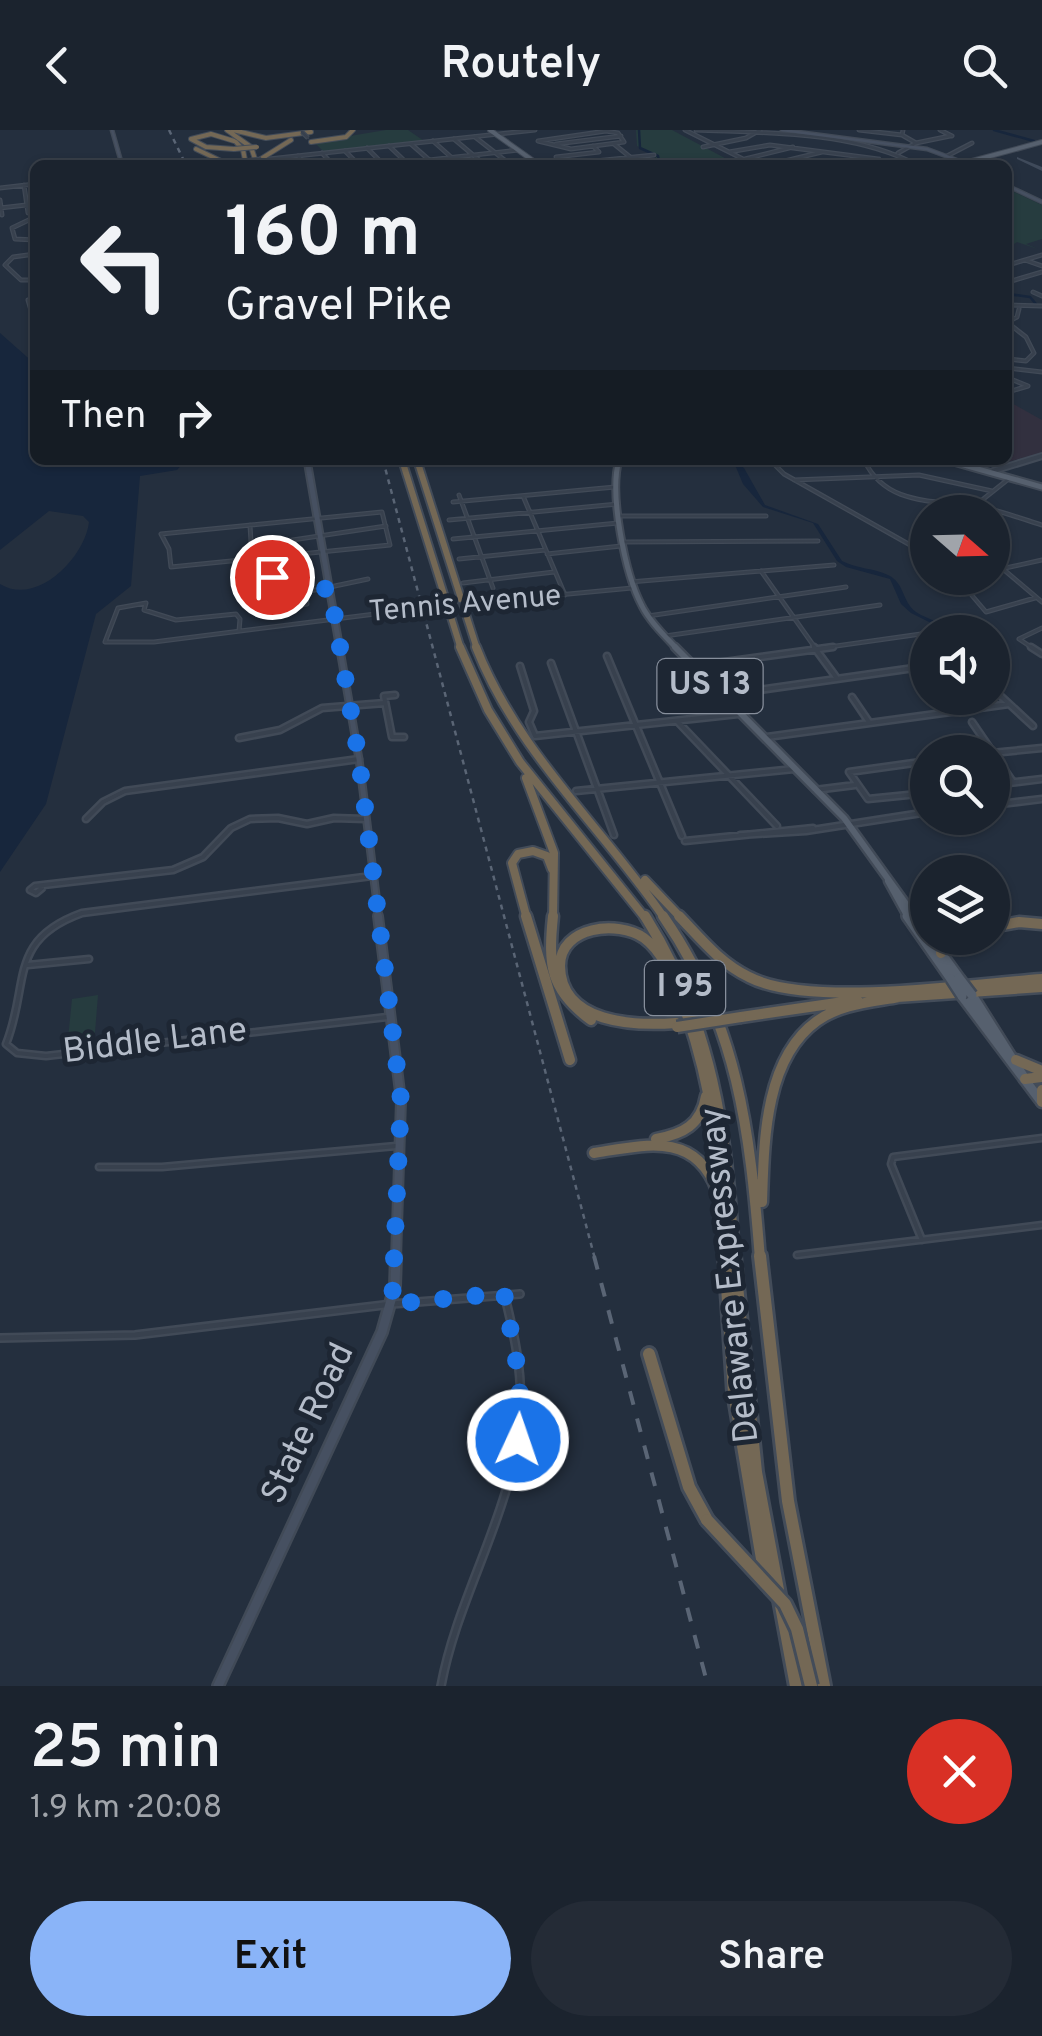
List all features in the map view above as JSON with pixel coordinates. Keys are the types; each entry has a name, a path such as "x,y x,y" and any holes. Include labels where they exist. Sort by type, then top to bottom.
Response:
{"highway":[{"path":"216,130 243,150 239,160"},
{"path":"230,130 266,138 312,135"},
{"path":"230,130 250,147 257,160"},
{"path":"240,130 300,132 322,141 350,136 353,130"},
{"path":"188,140 189,131"},
{"path":"260,160 300,132"},
{"path":"257,147 300,132"},
{"path":"234,140 211,134 191,139 201,146 234,149"},
{"path":"188,140 202,147 234,149 312,135"},
{"path":"188,140 212,160"},
{"name":"Delaware Expressway","path":"404,465 467,666 488,712 523,768 649,923 681,981 711,1060 728,1150 749,1424 796,1686"},
{"name":"Delaware Expressway","path":"419,465 467,618 495,688 546,770 618,853 682,943 722,1024 749,1130 780,1443 824,1686"},
{"path":"523,768 551,832 556,886 551,962 556,984 568,1003 592,1020 616,1028 677,1025 930,984"},
{"path":"556,886 551,863 544,854 527,851 513,858 512,867 544,981 570,1060"},
{"path":"618,853 720,960 759,982 824,994 930,984 1010,984 1042,989"},
{"path":"1010,923 1042,921"},
{"path":"677,1025 625,1024 589,1012 562,984 558,966 564,949 578,936 602,928 626,930 649,942 676,992 704,1073 718,1146 732,1371 744,1459 766,1583 785,1636"},
{"path":"740,1015 1042,977"},
{"path":"761,1254 769,1126 776,1085 789,1048 809,1026 830,1014 899,997"},
{"path":"1016,1060 1042,1074"},
{"path":"594,1151 690,1129 705,1107 704,1073"},
{"path":"1025,1079 1042,1074"},
{"path":"1042,1090 1042,1102"},
{"path":"594,1151 662,1144 698,1157 716,1182 724,1254"},
{"path":"649,1354 688,1486 708,1520 785,1604 797,1629 811,1686"}],"main road":[{"path":"112,130 121,160"},
{"path":"490,130 532,160"},
{"path":"782,130 909,146 957,160"},
{"path":"979,160 1042,143"},
{"path":"1012,188 1042,203"},
{"name":"State Road","path":"218,1686 343,1419 392,1304 401,1100 359,759 308,465"},
{"name":"US 13","path":"616,465 615,487 631,585 648,616 691,666 848,823 910,908"},
{"path":"970,465 1042,486"},
{"path":"977,465 1042,486"},
{"name":"US 13","path":"888,881 910,908"},
{"name":"US 13","path":"942,955 1016,1072 1025,1079"},
{"name":"US 13","path":"944,955 955,978"},
{"name":"US 13","path":"967,996 1016,1060 1042,1102"}],"street":[{"path":"267,160 535,130"},
{"path":"606,130 621,136 624,142 552,146 538,141 606,130"},
{"path":"685,130 744,159 793,147"},
{"path":"696,130 829,143 896,154 903,160"},
{"path":"704,147 754,135 760,130"},
{"path":"859,130 902,135 916,143"},
{"path":"902,135 903,130"},
{"path":"896,154 916,143 953,134 940,130"},
{"path":"300,132 312,135 328,160"},
{"path":"787,160 824,150 834,135"},
{"path":"476,136 505,160"},
{"path":"552,146 621,136"},
{"path":"929,136 938,139"},
{"path":"454,139 480,160"},
{"path":"432,141 454,160"},
{"path":"948,155 958,152 962,144 972,143"},
{"path":"411,144 429,160 518,150"},
{"path":"614,144 635,160"},
{"path":"729,152 765,144 876,160"},
{"path":"389,146 404,160"},
{"path":"552,146 549,152 560,160"},
{"path":"556,157 599,152 593,146"},
{"path":"367,148 379,160"},
{"path":"345,151 354,160"},
{"path":"603,160 654,155"},
{"path":"298,156 302,160"},
{"path":"0,188 30,185"},
{"path":"24,186 28,213"},
{"path":"0,200 2,215"},
{"path":"0,208 30,205"},
{"path":"30,220 12,229 16,239 30,240"},
{"path":"30,255 13,257 5,263 6,269 30,280"},
{"path":"1012,264 1042,255"},
{"path":"1025,260 1042,266"},
{"path":"1012,281 1042,272"},
{"path":"1042,290 1033,292 1042,296"},
{"path":"28,300 30,304"},
{"path":"1012,306 1042,306"},
{"path":"1012,320 1017,317 1019,307"},
{"path":"1012,326 1029,341 1034,353 1026,361 1012,359"},
{"path":"1012,368 1042,372"},
{"path":"1012,380 1028,386 1012,391"},
{"path":"1012,465 1042,456"},
{"path":"776,465 794,480 910,545"},
{"path":"866,465 873,479 910,496"},
{"path":"994,470 1011,465"},
{"path":"794,480 930,476 992,491"},
{"path":"987,495 1011,477"},
{"path":"454,502 615,487"},
{"path":"459,495 493,588"},
{"path":"522,496 565,595"},
{"path":"449,520 618,504"},
{"path":"384,512 392,544 170,567 169,549 161,534 317,518 384,512"},
{"path":"453,539 620,519 766,516"},
{"path":"1010,516 1042,525"},
{"path":"250,524 252,560"},
{"path":"252,546 388,526"},
{"path":"460,559 624,544 818,541"},
{"path":"1010,567 1042,560"},
{"name":"Tennis Avenue","path":"239,632 236,614 173,621 145,614 146,603 137,602 118,608 105,642 110,646 239,632 473,602 834,565"},
{"path":"760,571 836,679"},
{"path":"463,583 554,572"},
{"path":"1010,575 1042,602"},
{"path":"303,576 307,591 304,606 273,610 266,606 265,584 270,578 303,576"},
{"path":"307,591 368,579"},
{"path":"648,616 846,588"},
{"path":"971,595 986,612 1035,598"},
{"path":"665,636 880,605"},
{"path":"1042,628 1022,636 1020,641 1042,654"},
{"path":"691,666 910,636"},
{"path":"607,656 684,839 754,837 910,814"},
{"path":"551,663 614,835"},
{"path":"520,666 534,711 530,722 536,736 738,714"},
{"path":"720,696 910,669"},
{"path":"395,695 384,696 392,737 404,738"},
{"path":"852,697 869,722"},
{"path":"239,738 280,730 314,710 385,703"},
{"path":"1010,705 1033,726"},
{"path":"762,738 923,715"},
{"path":"677,721 777,826"},
{"path":"972,722 981,735"},
{"path":"1010,751 1042,748"},
{"path":"86,819 103,802 124,791 359,759"},
{"path":"910,763 850,770 868,799 910,794"},
{"path":"576,791 794,769"},
{"path":"1010,778 1013,782"},
{"path":"1010,782 1042,779"},
{"path":"815,790 856,785"},
{"path":"1010,803 1042,799"},
{"path":"42,888 111,874 173,870 202,857 231,828 250,820 278,818 306,824 334,818 365,819"},
{"name":"Biddle Lane","path":"373,876 82,913 57,922 34,941 15,999 16,1019 6,1041 10,1050 21,1054 81,1052 290,1025 392,1017"},
{"path":"28,965 89,959"},
{"path":"922,1240 891,1164 894,1156 1042,1138"},
{"path":"99,1168 162,1167 401,1145"},
{"path":"796,1255 1042,1225"},
{"path":"441,1686 454,1625 518,1440 520,1382 504,1293"},
{"path":"0,1338 134,1335 392,1304 520,1294"}],"shaded area":[{"path":"1012,403 1042,420 1042,453 1012,461"}],"green space":[{"path":"408,130 424,141 324,152 314,142"},
{"path":"636,130 672,130 729,160 657,160 654,154 637,146"},
{"path":"1012,191 1042,205 1042,239 1026,244 1038,249 1017,242 1012,245"},
{"path":"98,995 94,1045 67,1049 72,999"}],"water":[{"path":"0,333 30,360 30,465 182,465 177,470 140,476 131,586 96,614 46,804 0,872 0,584 29,589 57,575 79,550 89,522 83,516 49,511 0,550"},
{"path":"735,465 744,468 765,505 818,524 842,561 894,578 911,608 920,615 901,604 890,579 837,561 813,523 763,507 743,484"}],"waterway":[{"path":"639,130 640,148 659,160"},
{"path":"994,130 1034,141"},
{"path":"1012,295 1030,297 1036,304"}],"taxiway":[{"path":"1019,158 1042,169"}],"railway":[{"path":"169,130 184,160"},
{"path":"384,465 595,1259"},
{"path":"594,1256 708,1686"}],"route":[{"path":"272,577 303,576 307,591 330,588 359,759 401,1100 392,1304 504,1293 520,1382 518,1440"}]}
